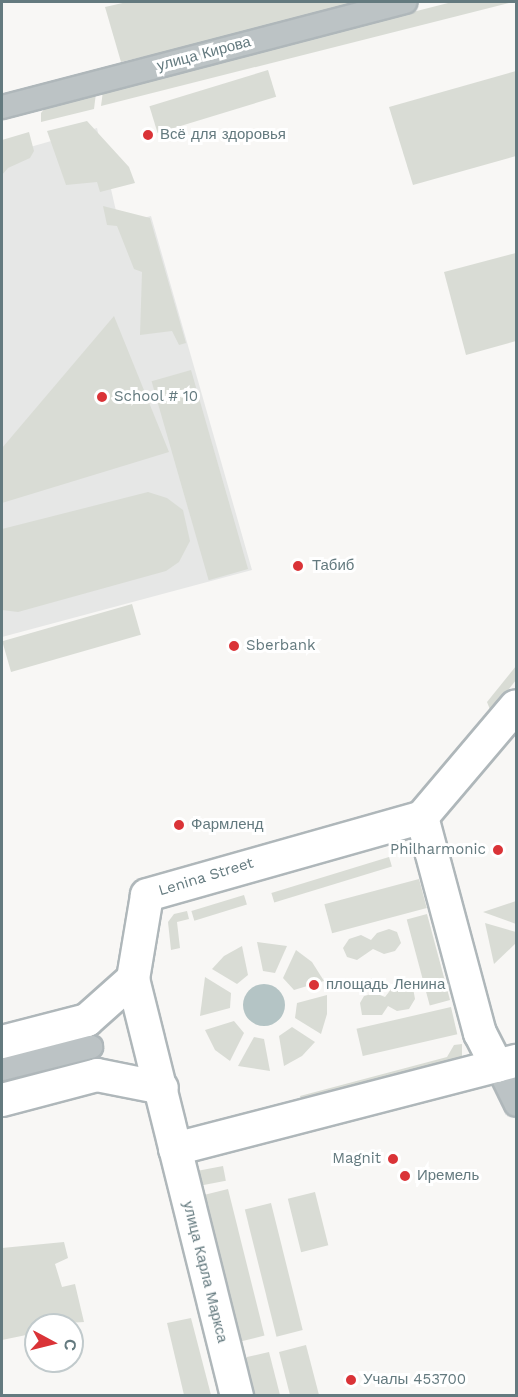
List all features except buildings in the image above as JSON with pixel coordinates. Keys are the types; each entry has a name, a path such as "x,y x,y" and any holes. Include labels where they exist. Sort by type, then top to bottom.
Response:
{"main road":[{"path":"175,1149 507,1064 480,1033 422,817 516,706"},
{"name":"Lenina Street","path":"133,979 147,895 422,817"},
{"path":"2,1042 87,1020 133,979"},
{"name":"улица Карла Маркса","path":"133,979 237,1395"},
{"path":"2,1101 97,1075 162,1088"}],"street":[{"name":"улица Кирова","path":"2,107 406,2"},
{"path":"2,1070 91,1047"},
{"path":"507,1064 516,1105"}],"shaded area":[{"path":"127,2 358,2 341,10 121,62 105,7"},
{"path":"452,2 513,2 101,106 103,91"},
{"path":"268,70 276,97 158,133 149,106"},
{"path":"516,71 516,156 413,185 389,107"},
{"path":"96,93 94,109 41,122 41,113 46,107"},
{"path":"87,121 129,167 135,183 100,192 97,182 66,185 47,131"},
{"name":"School # 10","path":"97,128 119,224 151,216 252,570 2,637 2,155"},
{"path":"29,132 34,151 30,158 8,168 2,175 2,140"},
{"path":"103,206 150,218 186,343 179,345 172,331 140,335 142,272 134,269 117,226 107,225"},
{"path":"516,253 516,341 466,355 444,272"},
{"path":"114,316 169,452 2,503 2,448"},
{"path":"191,370 248,569 209,580 152,381"},
{"path":"148,492 167,498 183,510 190,541 179,562 166,571 18,612 2,610 2,529"},
{"path":"132,604 141,635 11,672 2,641"},
{"path":"516,666 516,680 491,712 487,702"},
{"path":"389,857 392,867 274,903 271,893"},
{"path":"419,879 427,908 332,933 324,904"},
{"path":"244,895 247,905 194,921 191,911"},
{"path":"516,901 516,924 483,912"},
{"path":"187,911 189,919 177,922 180,948 171,950 168,922 174,914"},
{"path":"427,914 450,1000 430,1005 407,919"},
{"path":"485,923 516,932 516,943 494,964"},
{"path":"389,929 397,932 401,943 395,951 384,954 373,949 357,960 347,957 343,948 349,939 361,935 371,940 377,933"},
{"path":"257,942 287,946 275,973 263,971"},
{"path":"242,946 248,975 237,984 212,969 224,956"},
{"path":"296,950 312,962 324,981 294,990 283,978"},
{"path":"205,977 231,993 230,1008 200,1016"},
{"path":"264,984 279,990 285,1005 279,1020 264,1026 249,1020 243,1005 249,990"},
{"path":"403,984 413,988 415,999 409,1009 397,1011 388,1006 382,1015 362,1015 360,1003 364,996 375,993 385,997 392,988"},
{"path":"327,995 327,1014 321,1034 295,1018 297,1003"},
{"path":"451,1007 457,1034 363,1056 356,1029"},
{"path":"234,1021 244,1033 230,1061 215,1050 205,1030"},
{"path":"292,1027 315,1042 302,1056 284,1066 279,1036"},
{"path":"254,1037 264,1039 270,1071 238,1066"},
{"path":"462,1044 462,1056 455,1065 303,1106 300,1096 447,1057 454,1045"},
{"path":"223,1166 226,1181 198,1186 196,1171"},
{"path":"228,1189 265,1336 235,1343 199,1196"},
{"path":"315,1192 328,1245 301,1252 288,1199"},
{"path":"271,1203 303,1330 276,1337 245,1210"},
{"path":"64,1242 68,1258 55,1264 62,1287 75,1284 82,1313 24,1313 24,1335 2,1340 2,1248"},
{"path":"191,1318 211,1395 184,1395 167,1323"},
{"path":"306,1345 319,1395 290,1395 279,1352"},
{"path":"269,1352 280,1395 249,1395 241,1366 247,1357"}],"place":[{"name":"Всё для здоровья","path":"148,135"},
{"name":"School # 10","path":"102,397"},
{"name":"Табиб","path":"298,566"},
{"name":"Sberbank","path":"234,646"},
{"name":"Фармленд","path":"179,825"},
{"name":"Philharmonic","path":"498,850"},
{"name":"площадь Ленина","path":"314,985"},
{"name":"Magnit","path":"393,1159"},
{"name":"Иремель","path":"405,1176"},
{"name":"Учалы 453700","path":"351,1380"}]}
